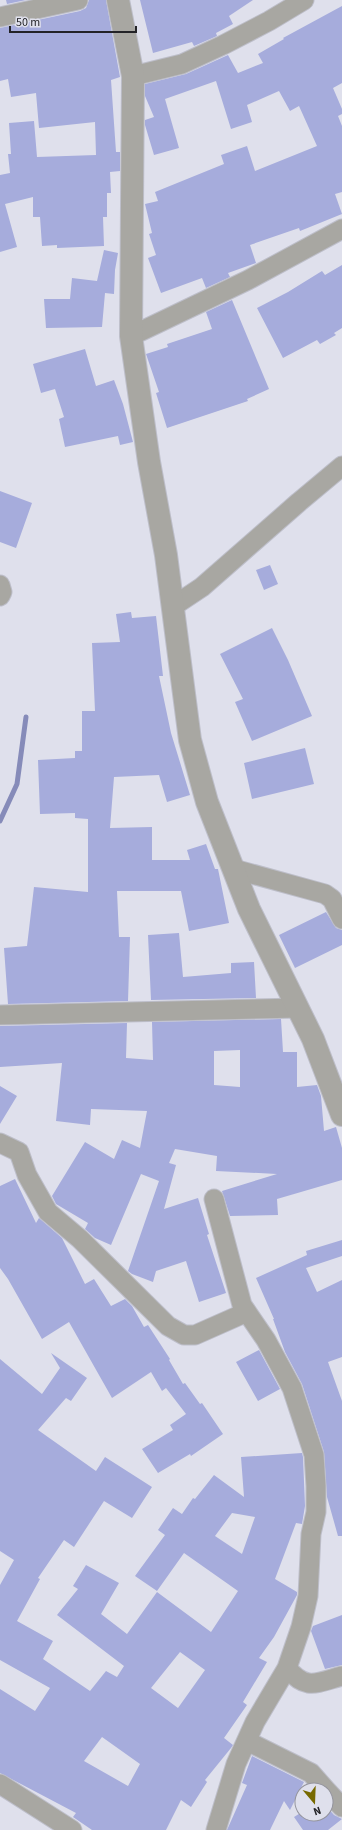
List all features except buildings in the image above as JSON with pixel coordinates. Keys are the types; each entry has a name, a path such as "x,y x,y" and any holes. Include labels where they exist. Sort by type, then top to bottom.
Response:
{"street":[{"path":"0,18 78,0"},
{"path":"118,0 133,76 131,336 149,462 166,555 190,740 207,802 249,909 313,1039 342,1115"},
{"path":"133,76 182,64 236,38 304,0"},
{"path":"131,336 248,280 342,229"},
{"path":"172,607 202,587 342,466"},
{"path":"0,585 2,592 0,596"},
{"path":"234,869 325,894 332,899 342,919"},
{"path":"0,1016 298,1008"},
{"path":"0,1143 19,1152 27,1175 48,1212 80,1239 168,1326 184,1335 195,1335 247,1312"},
{"path":"214,1199 242,1305 266,1340 292,1388 314,1455 316,1486 316,1512 311,1534 308,1596 302,1627 287,1668 255,1722 236,1764 216,1830"},
{"path":"287,1668 296,1680 310,1684 342,1676"},
{"path":"247,1741 311,1774 318,1782"},
{"path":"0,1784 72,1830"},
{"path":"334,1798 342,1807"}],"waterway":[{"path":"0,821 17,784 26,717"}]}
